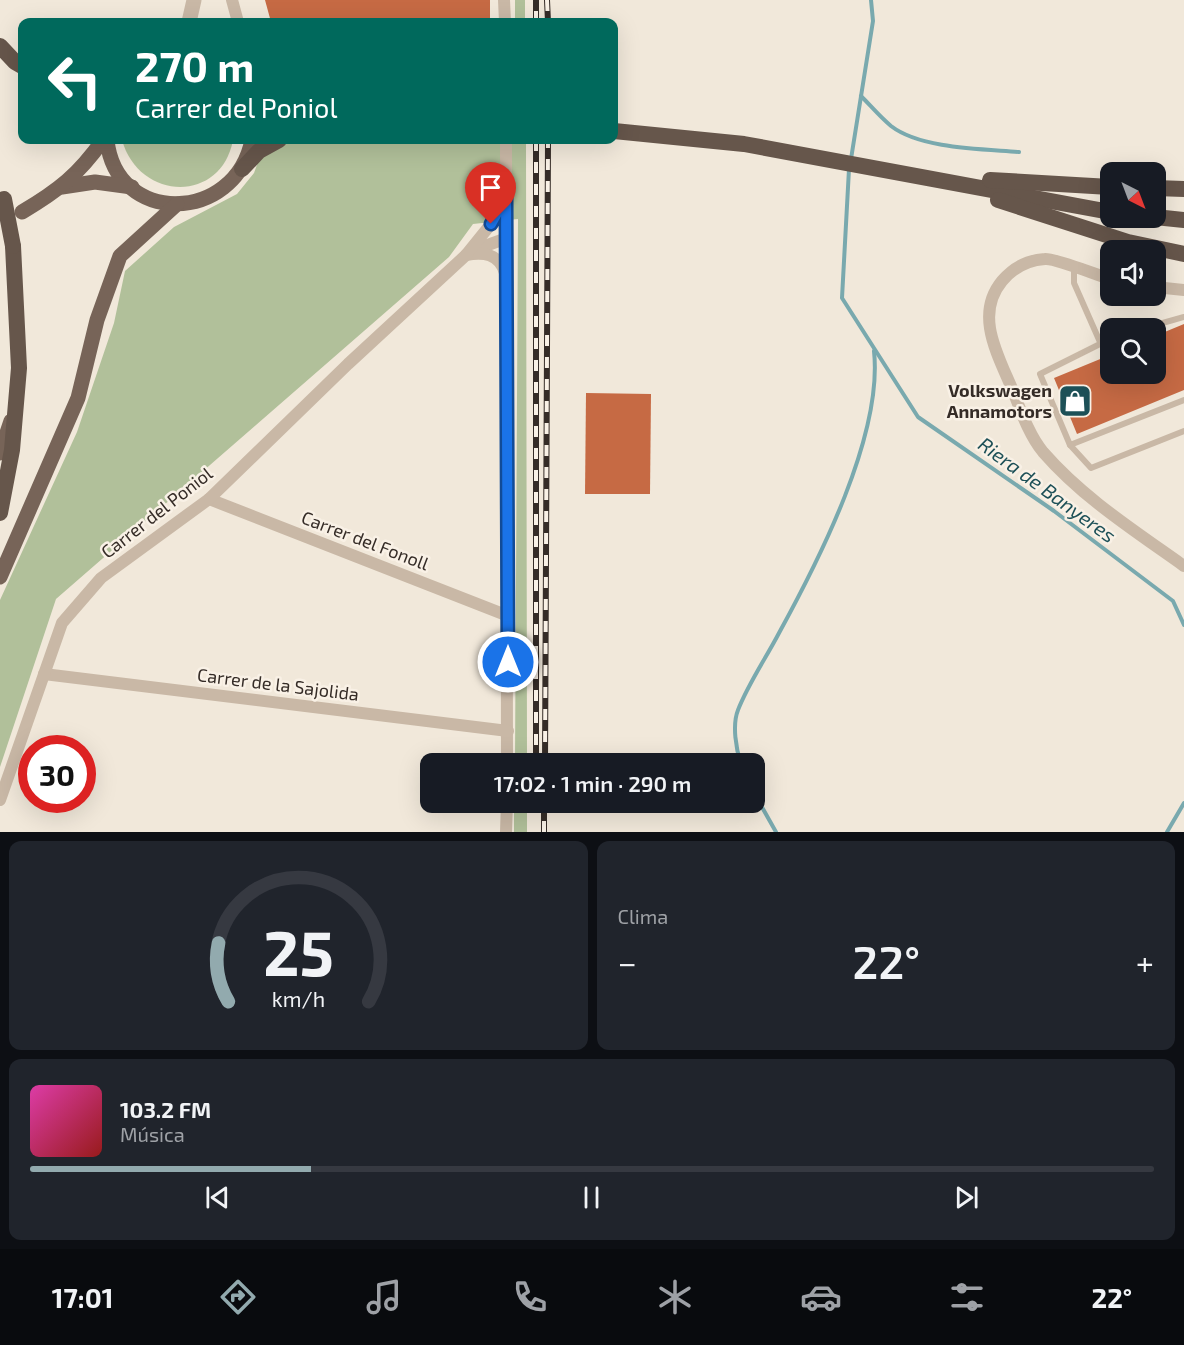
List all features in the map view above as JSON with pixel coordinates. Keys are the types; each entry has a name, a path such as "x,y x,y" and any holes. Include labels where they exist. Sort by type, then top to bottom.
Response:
{"highway":[{"path":"0,46 18,63"},
{"path":"618,131 744,144 1100,210"},
{"path":"242,169 259,151 272,144"},
{"path":"923,176 1100,186"},
{"path":"923,176 1128,242 1184,254"},
{"path":"1166,188 1184,189"},
{"path":"0,513 17,404 19,368 13,246 2,193"},
{"path":"1166,218 1184,220"}],"main road":[{"path":"22,212 62,187 102,144"},
{"path":"106,144 113,163 132,187"},
{"path":"62,187 95,182 132,187 158,201 177,204 199,202 219,193 242,169 251,144"},
{"path":"0,577 78,398 96,320 120,256 177,204"},
{"path":"0,453 17,404"}],"street":[{"path":"190,18 195,0"},
{"path":"195,0 200,18"},
{"path":"232,0 237,18"},
{"path":"504,0 505,18"},
{"path":"506,144 507,753"},
{"name":"Carrer del Poniol","path":"0,800 62,623 101,578 209,499 348,364 466,255 491,224 506,197"},
{"name":"Carrer del Poniol","path":"466,255 507,238"},
{"path":"466,255 484,252 498,259 504,269 508,286"},
{"path":"1100,276 1048,259 1029,262 1009,273 992,294 988,318 991,336 1029,429 1042,450 1088,498 1184,566"},
{"path":"1166,288 1184,290"},
{"name":"Carrer del Fonoll","path":"209,499 508,616"},
{"name":"Carrer de la Sajolida","path":"44,674 508,731"},
{"path":"506,832 507,813"}],"lane":[{"path":"1074,268 1074,283 1100,342 1040,374 1070,445 1091,468 1184,431"},
{"path":"1166,322 1184,317"},
{"path":"1070,445 1184,400"}],"green space":[{"path":"515,0 525,0 525,18 515,18"},
{"path":"124,144 231,144 225,161 213,176 197,184 179,187 161,184 145,175 131,160"},
{"path":"265,144 526,144 527,753 515,753 518,219 473,224 449,257 56,599 0,767 0,600 77,432 114,323 125,271 174,227 237,194 254,173"},
{"path":"514,813 527,813 527,832 514,832"}],"building":[{"path":"265,0 490,0 490,18 270,18"},
{"path":"1184,324 1184,390 1077,434 1054,378 1100,359 1100,384 1166,384 1166,331"},
{"path":"586,393 651,394 650,494 585,494"}],"waterway":[{"name":"Riera de Banyeres","path":"851,159 873,21 871,0"},
{"path":"861,96 891,126 918,139 970,149 1019,152"},
{"name":"Riera de Banyeres","path":"849,169 842,298 918,417 1054,511 1173,601 1184,625"},
{"path":"738,753 735,737 738,710 812,570 845,496 858,458 869,420 874,384 874,351"},
{"name":"Riera de Banyeres","path":"1167,832 1184,803"},
{"path":"765,812 776,832"}],"railway":[{"path":"536,0 536,18"},
{"path":"547,0 548,18"},
{"path":"536,144 536,753"},
{"path":"545,753 548,144"},
{"path":"544,813 544,832"}],"place":[{"name":"Volkswagen Annamotors","path":"1075,401"}],"route":[{"path":"491,224 506,197 508,662"}]}
